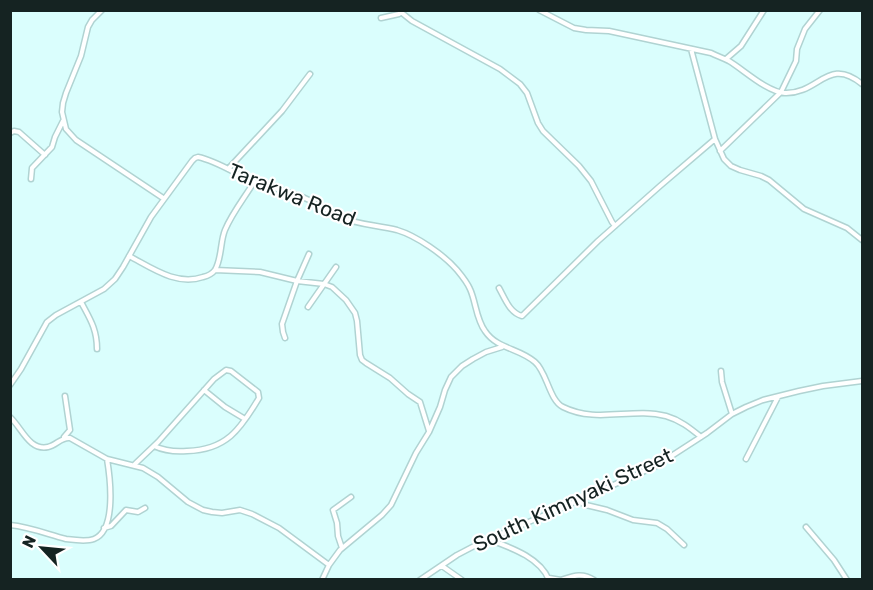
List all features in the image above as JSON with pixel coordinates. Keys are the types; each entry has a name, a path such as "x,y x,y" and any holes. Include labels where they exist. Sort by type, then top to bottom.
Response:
{"street":[{"path":"102,10 88,27 81,56 66,93 62,112 66,129 76,140 164,198"},
{"path":"539,10 580,29 609,31 711,53 726,59 766,86 780,92 803,90 833,73 846,75 862,84"},
{"path":"726,59 741,46 764,10"},
{"path":"720,151 780,92 796,61 797,49 805,29 820,10"},
{"path":"381,18 403,12 412,21 500,69 520,84 527,93 543,131 585,173 615,226"},
{"path":"691,48 715,139 723,159 743,172 766,178 804,209 847,228 862,240"},
{"path":"228,169 282,111 310,74"},
{"path":"31,179 32,168 52,147 64,121"},
{"path":"10,133 19,132 45,156"},
{"path":"499,288 511,308 517,315 522,316 615,226 715,139"},
{"name":"Tarakwa Road","path":"10,385 47,322 110,284 123,267 164,198 195,158 202,158 254,182 300,196 347,220 405,233 444,257 469,286 485,332 495,342 536,363 556,401 563,407 594,416 663,415 680,422 701,437"},
{"path":"129,256 178,280 194,280 207,276 215,270 225,230 254,182"},
{"path":"285,338 282,324 309,254"},
{"path":"308,307 336,267"},
{"path":"215,270 260,272 297,282 324,284 332,287 355,313 362,360 390,378 420,402 429,432"},
{"path":"81,302 95,327 98,349"},
{"path":"322,579 328,565 342,548 388,510 429,432 451,377 473,359 503,346"},
{"path":"135,465 204,390 226,370 231,371 254,388 259,395 257,402 235,433 220,445 200,451 173,452 154,446"},
{"path":"720,371 732,414"},
{"name":"South Kimnyaki Street","path":"420,579 487,539 656,466 732,414 755,403 822,386 862,381"},
{"path":"204,390 245,419"},
{"path":"10,417 36,447 48,447 63,438 70,430 65,396"},
{"path":"746,459 778,396"},
{"path":"63,438 75,440 107,459 135,465 152,473 196,507 217,513 240,510 246,512 279,528 328,565"},
{"path":"10,525 33,528 67,539 94,539 104,528 110,508 110,478 107,459"},
{"path":"342,548 333,510 351,497"},
{"path":"578,501 633,520 662,525 684,545"},
{"path":"104,528 111,526 126,510 135,512 145,508"},
{"path":"806,527 847,579"},
{"path":"487,539 526,556 549,579 580,575 594,579"},
{"path":"442,566 462,579"}]}
